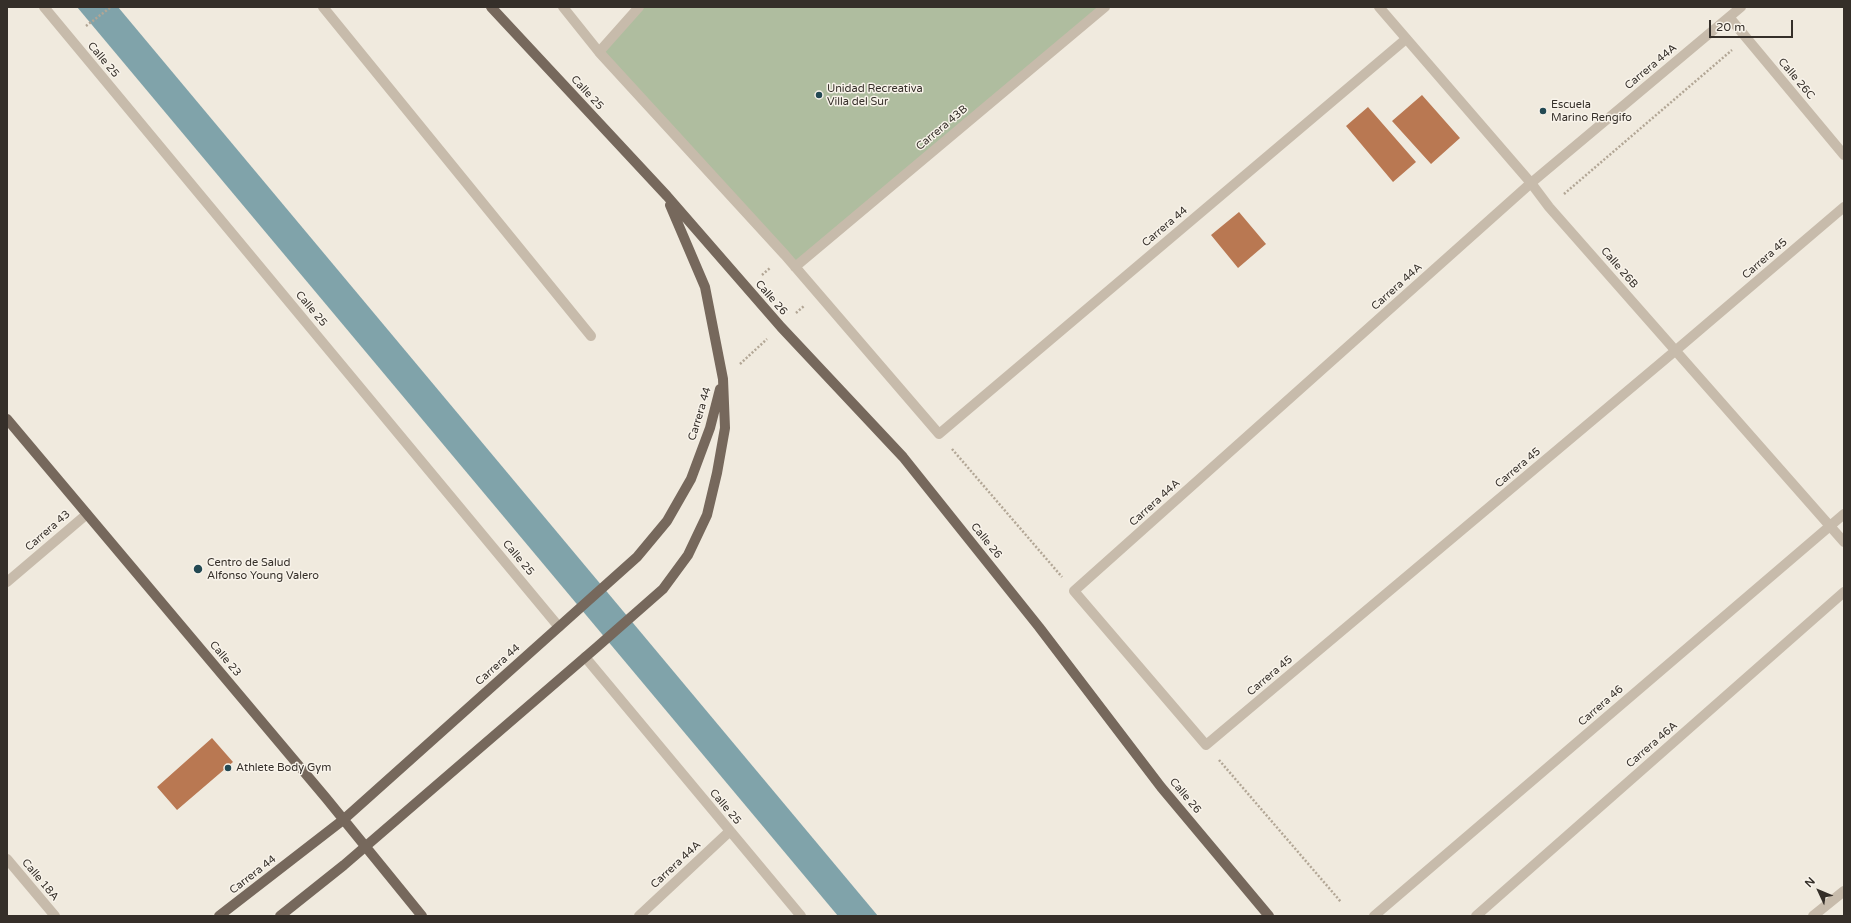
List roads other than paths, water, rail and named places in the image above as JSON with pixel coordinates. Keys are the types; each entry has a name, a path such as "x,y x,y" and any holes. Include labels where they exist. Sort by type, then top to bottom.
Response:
{"main road":[{"name":"Calle 25","path":"491,7 667,196"},
{"name":"Carrera 44","path":"280,916 365,847 597,647 662,589 688,554 707,515 717,473 725,428 723,380 705,288 667,196"},
{"name":"Calle 26","path":"667,196 781,327 903,457 1039,627 1161,787 1269,916"},
{"name":"Carrera 44","path":"219,916 343,820 637,557 667,520 691,479 710,428 723,380"},
{"name":"Calle 23","path":"7,419 422,916"}],"street":[{"name":"Calle 25","path":"44,7 559,627"},
{"path":"323,7 591,336"},
{"path":"563,7 598,52 795,267"},
{"path":"598,52 639,7"},
{"name":"Carrera 43B","path":"795,267 1105,7"},
{"name":"Calle 26B","path":"1379,7 1531,183 1549,208 1844,542"},
{"name":"Carrera 44A","path":"1206,745 1074,591 1531,183 1741,7"},
{"name":"Calle 26C","path":"1729,17 1844,155"},
{"name":"Carrera 44","path":"795,267 939,434 1406,39"},
{"name":"Carrera 45","path":"1206,745 1676,351 1844,207"},
{"name":"Carrera 43","path":"7,582 87,514"},
{"name":"Carrera 46","path":"1374,916 1844,514"},
{"name":"Carrera 46A","path":"1476,916 1844,592"},
{"name":"Calle 25","path":"585,657 801,916"},
{"name":"Carrera 44A","path":"639,916 730,831"},
{"name":"Calle 18A","path":"7,859 55,916"},
{"path":"1813,916 1844,891"}],"water":[{"path":"77,7 118,7 878,916 838,916"}],"place":[{"name":"Unidad Recreativa Villa del Sur","path":"819,95"},
{"name":"Escuela Marino Rengifo","path":"1543,111"},
{"name":"Centro de Salud Alfonso Young Valero","path":"198,569"},
{"name":"Athlete Body Gym","path":"228,768"}]}
